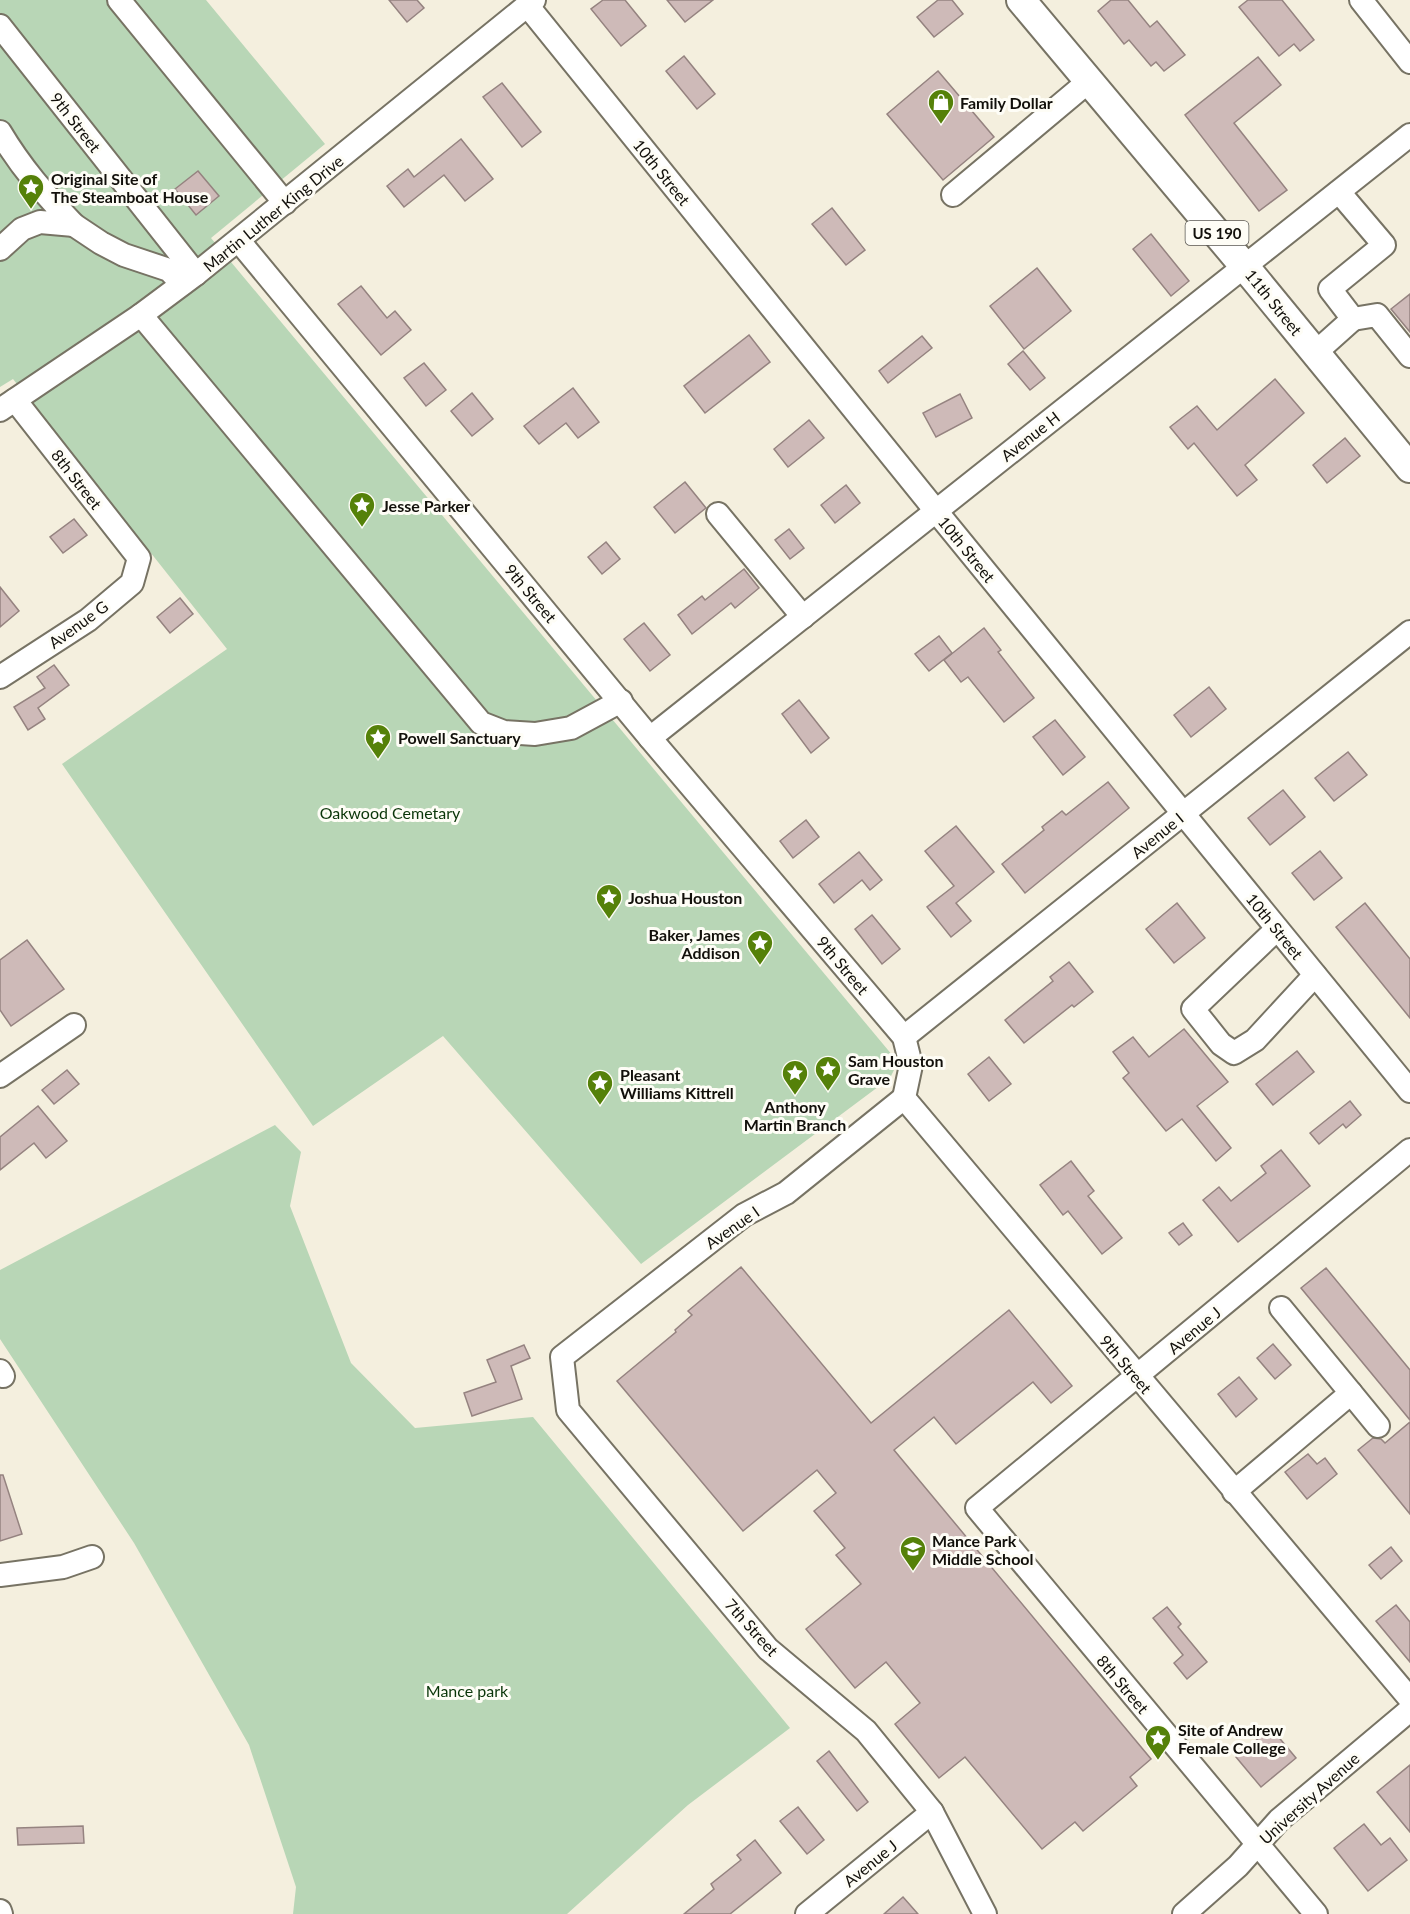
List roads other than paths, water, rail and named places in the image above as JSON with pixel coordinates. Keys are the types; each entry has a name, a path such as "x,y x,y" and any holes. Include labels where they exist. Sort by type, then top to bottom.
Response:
{"main road":[{"name":"11th Street","path":"1030,3 1089,81 1410,468"}],"street":[{"path":"119,0 285,203"},
{"path":"1361,0 1410,62"},
{"name":"Martin Luther King Drive","path":"7,405 141,315 239,241 531,3"},
{"name":"10th Street","path":"531,3 936,511 1410,1091"},
{"name":"9th Street","path":"0,26 189,279"},
{"path":"953,195 1089,81"},
{"path":"0,132 19,164 74,225 100,243 124,255 189,279"},
{"name":"Avenue H","path":"650,738 1410,135"},
{"path":"1339,192 1384,245 1330,289 1353,319"},
{"path":"0,249 22,230 40,222 74,225"},
{"name":"9th Street","path":"239,241 650,738 904,1037 911,1065 904,1098 1410,1699"},
{"path":"141,315 481,723 504,732 535,734 571,728 621,701"},
{"path":"1316,353 1353,319 1377,315 1410,356"},
{"name":"8th Street","path":"7,405 139,558"},
{"path":"718,514 803,616"},
{"name":"Avenue G","path":"0,677 88,620 132,584 139,558"},
{"name":"Avenue I","path":"904,1037 1410,632"},
{"path":"1277,929 1193,1009 1221,1044 1234,1053 1255,1040 1315,975"},
{"path":"0,1076 74,1025"},
{"name":"Avenue I","path":"562,1357 744,1215 786,1193 904,1098"},
{"name":"Avenue J","path":"976,1508 1410,1150"},
{"path":"1281,1308 1378,1426"},
{"name":"7th Street","path":"562,1357 568,1410 768,1648 866,1731 932,1812 985,1914"},
{"path":"1234,1492 1351,1393"},
{"name":"8th Street","path":"976,1508 1316,1914"},
{"path":"0,1575 63,1567 92,1557"},
{"name":"University Avenue","path":"1184,1914 1238,1866 1279,1820 1410,1710"},
{"name":"Avenue J","path":"807,1914 932,1812"}],"place":[{"name":"Family Dollar","path":"941,125"},
{"name":"Original Site of The Steamboat House","path":"31,210"},
{"name":"Jesse Parker","path":"362,528"},
{"name":"Powell Sanctuary","path":"378,760"},
{"name":"Joshua Houston","path":"609,920"},
{"name":"Baker, James Addison","path":"760,966"},
{"name":"Sam Houston Grave","path":"828,1092"},
{"name":"Anthony Martin Branch","path":"795,1096"},
{"name":"Pleasant Williams Kittrell","path":"600,1106"},
{"name":"Mance Park Middle School","path":"913,1572"},
{"name":"Site of Andrew Female College","path":"1158,1761"}],"park label":[{"name":"Oakwood Cemetary","path":"390,812"},
{"name":"Mance park","path":"467,1690"}]}
